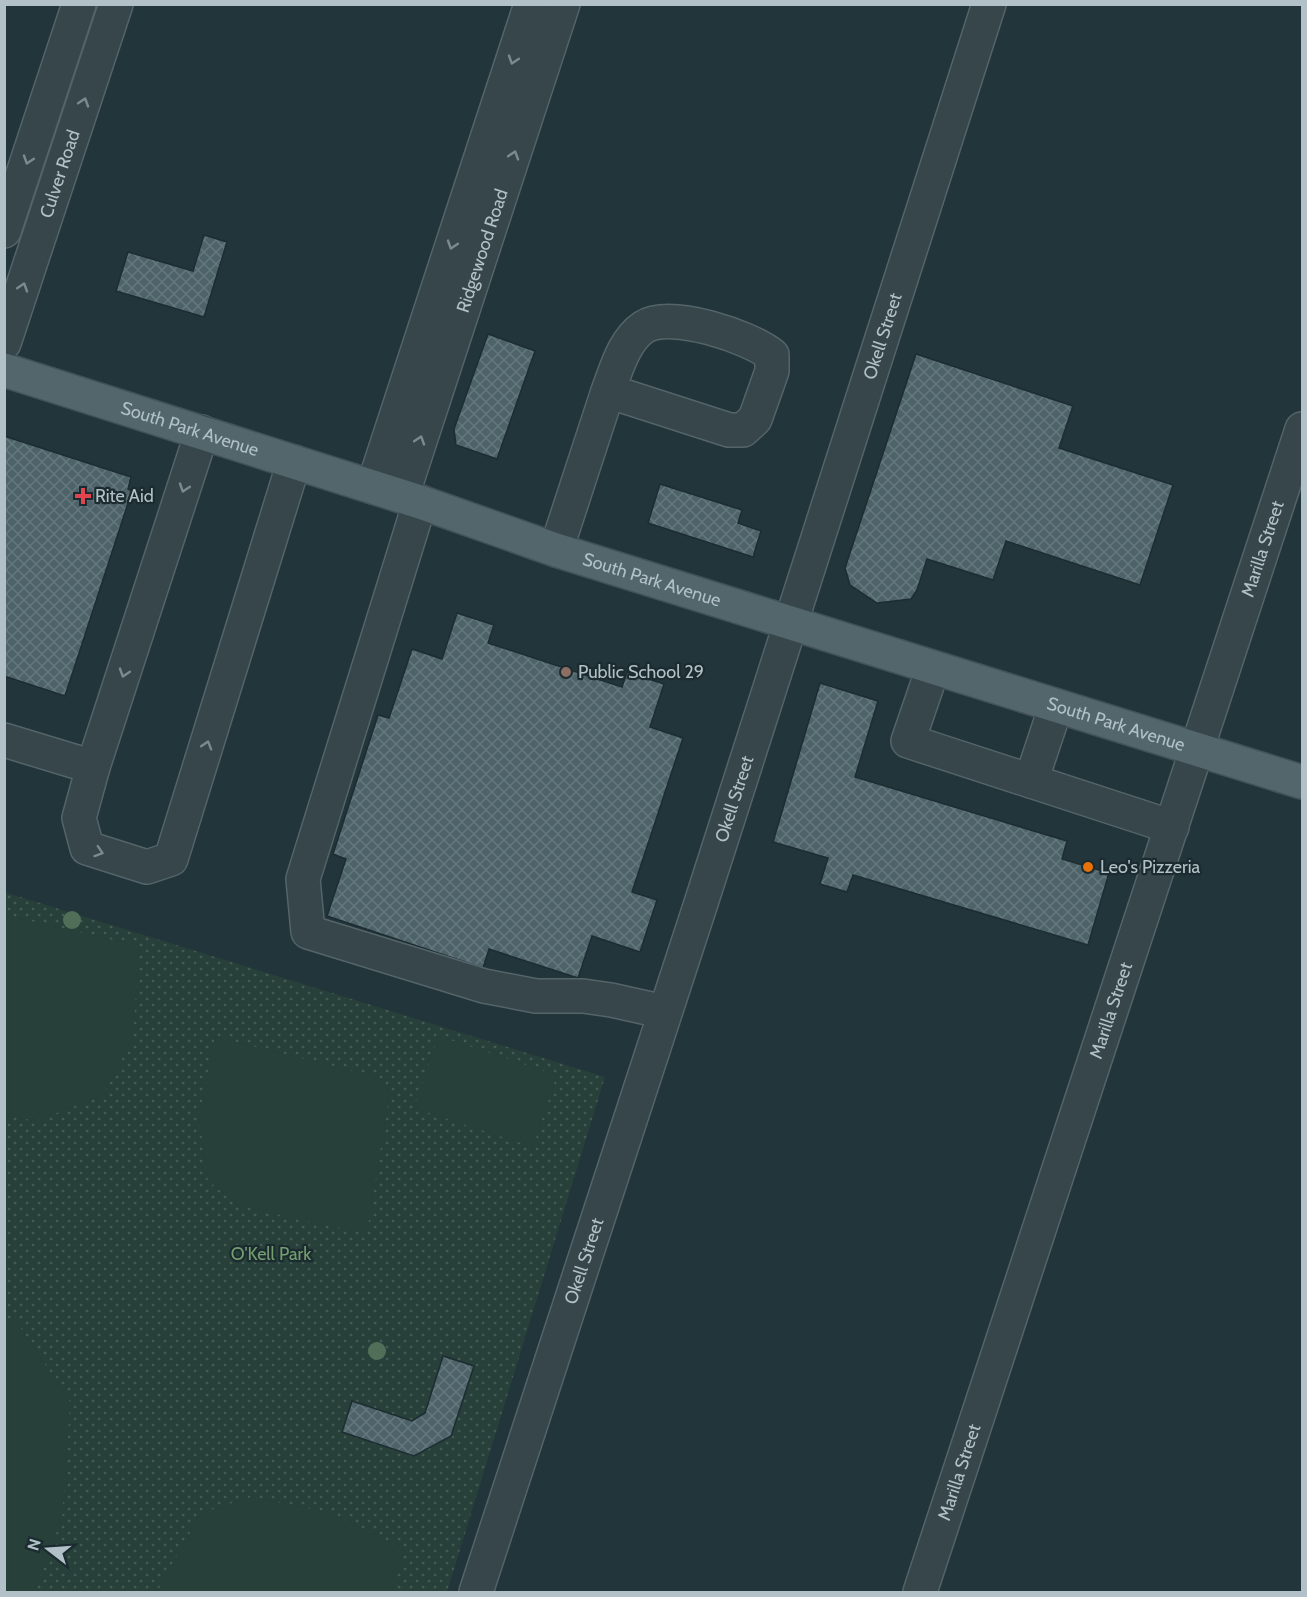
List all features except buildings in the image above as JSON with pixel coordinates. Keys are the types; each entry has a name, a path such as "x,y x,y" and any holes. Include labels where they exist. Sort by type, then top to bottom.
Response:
{"main road":[{"name":"South Park Avenue","path":"4,370 398,495 556,550 1302,782"}],"street":[{"name":"Culver Road","path":"4,231 79,4"},
{"name":"Culver Road","path":"4,343 116,4"},
{"name":"Ridgewood Road","path":"398,495 531,4"},
{"name":"Ridgewood Road","path":"398,495 563,4"},
{"name":"Okell Street","path":"476,1593 989,4"},
{"path":"556,550 608,391 629,342 645,326 687,321 760,345 772,355 772,371 755,419 743,430 729,430 608,391"},
{"name":"Marilla Street","path":"920,1593 1302,429"},
{"path":"202,432 93,767 79,818 87,848 147,867 171,859 294,462"},
{"path":"398,495 303,879 308,932 483,986 536,996 583,996 611,1000 665,1012"},
{"path":"933,668 908,741 1172,827"},
{"path":"1031,781 1056,706"},
{"path":"4,740 93,767"}],"green space":[{"name":"O'Kell Park","path":"4,892 605,1077 447,1592 5,1592"},
{"path":"5,915 139,946 133,1038 103,1095 36,1121 5,1115"},
{"path":"438,1036 557,1075 533,1147 414,1108"},
{"path":"215,1037 378,1077 390,1092 367,1232 323,1225 238,1205 208,1181 199,1117"},
{"path":"5,1317 16,1321 70,1402 62,1518 34,1592 5,1592"},
{"path":"251,1497 331,1513 405,1550 391,1592 157,1592 201,1513"}],"place":[{"name":"Rite Aid","path":"83,496"},
{"name":"Public School 29","path":"566,672"},
{"name":"Leo's Pizzeria","path":"1088,867"}]}
